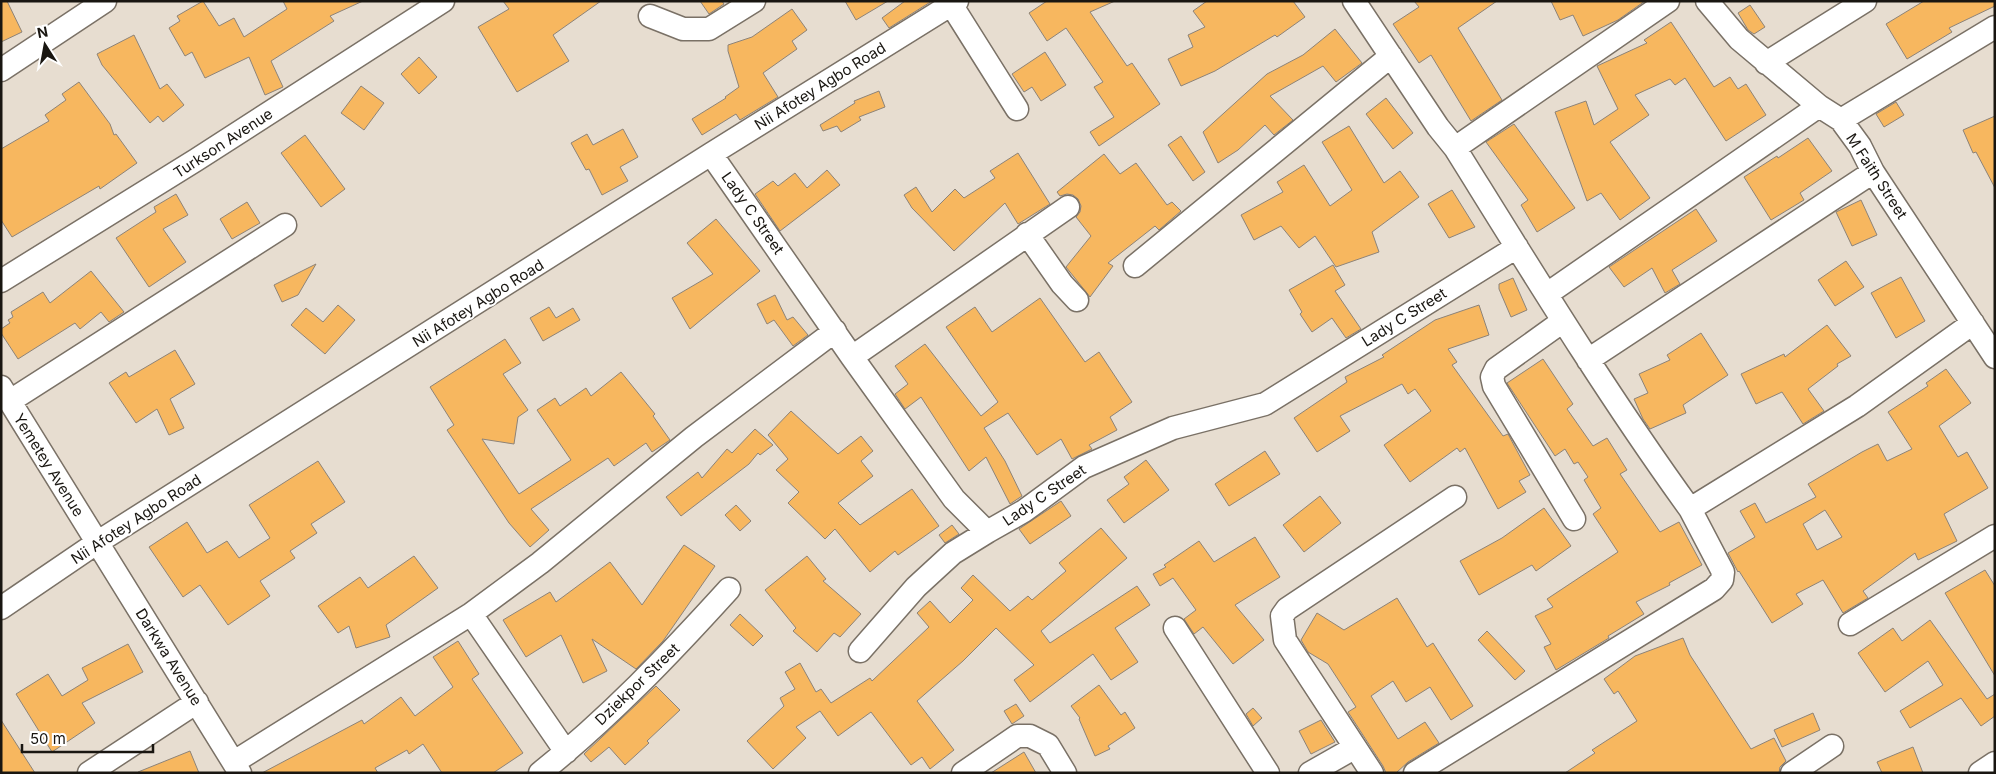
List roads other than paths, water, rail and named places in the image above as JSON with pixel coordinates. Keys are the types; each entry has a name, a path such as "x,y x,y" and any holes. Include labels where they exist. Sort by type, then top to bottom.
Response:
{"street":[{"path":"1,70 106,1"},
{"name":"Turkson Avenue","path":"1,281 196,160 443,1"},
{"path":"650,16 683,29 708,29 754,1"},
{"path":"1354,1 1438,127 1455,148 1588,360 1646,448 1690,509 1723,572 1722,580 1714,589 1416,773"},
{"path":"1455,148 1668,1"},
{"name":"M Faith Street","path":"1707,1 1739,39 1819,106 1840,120 1860,146 1874,172 1995,357"},
{"path":"1766,63 1865,1"},
{"path":"952,2 1017,109"},
{"name":"Nii Afotey Agbo Road","path":"1,608 98,542 952,2"},
{"path":"1840,120 1995,27"},
{"path":"1135,266 1392,56"},
{"path":"1546,294 1819,106"},
{"name":"Lady C Street","path":"712,154 852,357 954,499 987,532 1024,511 1084,467 1173,428 1264,404 1517,247"},
{"path":"1588,360 1874,172"},
{"path":"852,357 1068,207"},
{"path":"6,394 285,225"},
{"path":"1027,234 1076,300"},
{"path":"1563,321 1496,370 1492,377 1494,386 1574,519"},
{"path":"1690,509 1856,406 1973,323"},
{"path":"237,767 471,614 540,563 694,438 835,331"},
{"name":"Yemetey Avenue","path":"6,394 98,542"},
{"path":"1372,773 1284,640 1282,616 1287,609 1455,497"},
{"path":"860,651 916,587 953,553 987,532"},
{"path":"1850,624 1995,536"},
{"name":"Darkwa Avenue","path":"98,542 237,767"},
{"name":"Dziekpor Street","path":"540,773 566,752 664,660 729,589"},
{"path":"471,614 566,752"},
{"path":"1174,628 1268,773"},
{"path":"89,773 197,702"},
{"path":"963,773 1017,736 1030,736 1048,745 1065,773"},
{"path":"1792,773 1832,746"},
{"path":"1310,773 1354,748"},
{"path":"1980,773 1995,763"}]}
